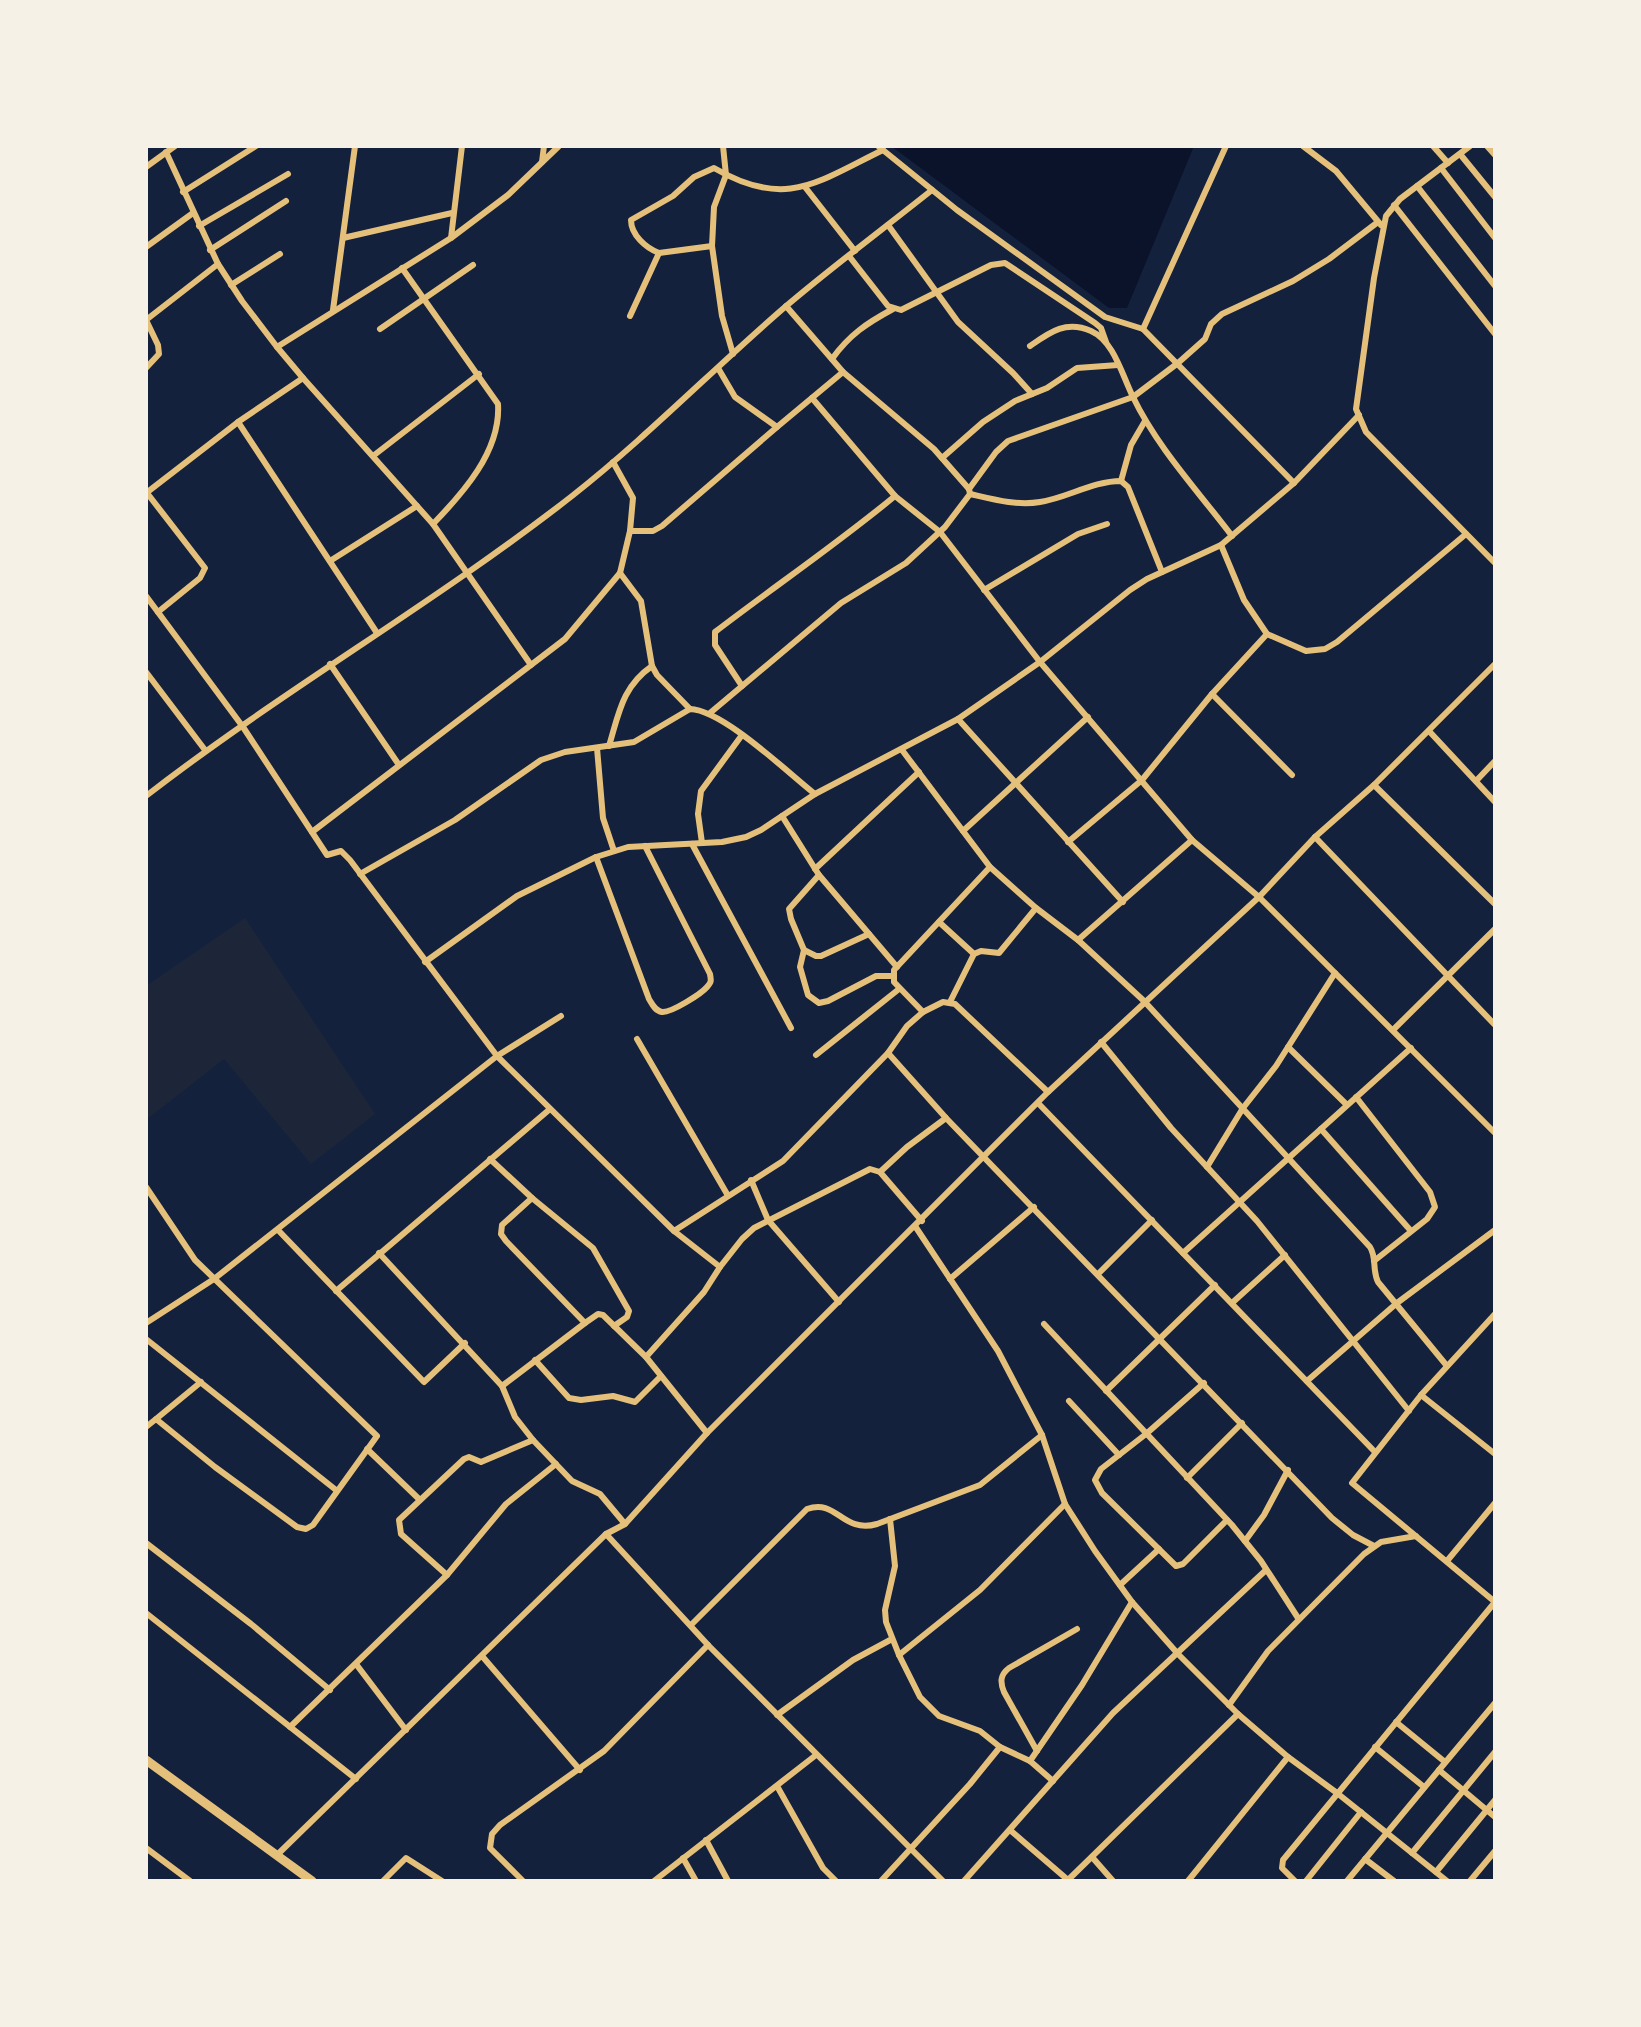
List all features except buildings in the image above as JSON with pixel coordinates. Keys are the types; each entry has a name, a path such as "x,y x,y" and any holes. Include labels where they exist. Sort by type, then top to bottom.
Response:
{"main road":[{"path":"146,1760 312,1881"}],"street":[{"path":"146,167 175,146"},
{"path":"183,192 256,146"},
{"path":"333,310 355,146"},
{"path":"451,238 462,146"},
{"path":"542,162 544,146"},
{"path":"277,347 451,238 508,195 559,146"},
{"path":"723,146 726,175 714,207 712,246 722,316 733,354"},
{"path":"1143,329 1226,146"},
{"path":"1303,146 1336,171 1381,225"},
{"path":"1433,146 1495,238"},
{"path":"1470,146 1394,205 1381,225 1356,409 1366,432 1495,563"},
{"path":"1487,146 1495,155"},
{"path":"712,246 659,253 635,235 631,220 673,196 707,170 714,168 773,190 805,187 881,148 932,190 1105,317 1143,329 1294,483"},
{"path":"166,152 210,250 231,285 303,378 433,524 531,665"},
{"path":"1460,154 1495,197"},
{"path":"199,226 288,174"},
{"path":"1417,186 1495,286"},
{"path":"805,187 888,306 894,309"},
{"path":"146,796 205,750 243,727 330,664 446,590 571,497 786,306 932,190"},
{"path":"210,250 286,201"},
{"path":"1394,205 1494,332"},
{"path":"146,247 193,213"},
{"path":"343,238 452,213"},
{"path":"888,225 966,331 1032,394"},
{"path":"710,713 841,603 906,563 940,532 996,452 1008,441 1133,397 1205,339 1211,324 1222,314 1301,276 1381,225"},
{"path":"630,316 659,253"},
{"path":"231,285 280,254"},
{"path":"832,359 845,340 863,325 894,309 907,308 991,265 1005,263 1101,328 1145,421 1232,536"},
{"path":"146,368 159,354 146,320 218,264"},
{"path":"380,329 473,265"},
{"path":"402,268 494,394 499,415 487,451 470,484 433,524"},
{"path":"786,306 843,372 942,458 969,492 1029,503 1043,502 1098,484 1121,481 1128,487 1162,572"},
{"path":"1030,346 1057,328 1070,326 1090,330 1106,342"},
{"path":"942,458 1000,409 1047,388 1077,368 1118,365"},
{"path":"718,368 740,402 777,427"},
{"path":"630,531 653,531 662,526 843,372"},
{"path":"373,456 479,374"},
{"path":"148,491 238,422 303,378"},
{"path":"812,398 895,496 940,532 1040,662 1192,840 1259,897 1495,1133"},
{"path":"425,962 517,896 596,857 645,846 734,841 761,830 815,794 958,719 1040,662 1130,590 1221,545 1294,483 1359,415"},
{"path":"1121,481 1131,445 1145,421"},
{"path":"238,422 377,633"},
{"path":"312,832 565,639 620,573 630,531 633,498 613,462"},
{"path":"146,479 148,491 205,568 200,578 158,612"},
{"path":"742,686 715,645 715,632 793,572 840,542 895,496"},
{"path":"330,561 417,506"},
{"path":"984,590 1078,534 1107,524"},
{"path":"1221,545 1244,600 1267,634 1306,651 1325,649 1466,534"},
{"path":"620,573 641,601 652,666 657,675 690,709 710,713 815,794"},
{"path":"146,596 243,727 327,855 341,851 497,1056 674,1231 720,1267"},
{"path":"1068,842 1142,780 1212,694 1267,634"},
{"path":"330,664 399,765"},
{"path":"277,1855 606,1534 625,1524 707,1433 1048,1092 1259,897 1315,837 1374,785 1495,664"},
{"path":"609,746 626,692 640,674 652,666"},
{"path":"146,672 205,750"},
{"path":"146,688 151,679"},
{"path":"1212,694 1292,775"},
{"path":"360,874 462,815 541,760 565,752 634,742 690,709"},
{"path":"963,831 1088,717"},
{"path":"958,719 1123,902"},
{"path":"1429,731 1495,802"},
{"path":"702,843 698,814 701,791 742,735"},
{"path":"597,748 603,818 614,851"},
{"path":"902,750 990,867 1078,940 1144,1001 1370,1247 1373,1272 1378,1282 1447,1366"},
{"path":"1476,781 1495,761"},
{"path":"892,976 876,976 819,1003 808,995 801,975 804,950 789,909 817,872 919,772"},
{"path":"1374,785 1495,904"},
{"path":"782,816 817,872 897,967"},
{"path":"1315,837 1495,1025"},
{"path":"1078,940 1192,840"},
{"path":"692,844 791,1028"},
{"path":"596,857 649,999 654,1009 672,1011 706,988 711,981 710,974 645,846"},
{"path":"892,976 990,867"},
{"path":"950,1002 974,954 981,951 999,953 1036,908"},
{"path":"939,922 974,954"},
{"path":"1393,1030 1495,929"},
{"path":"804,950 821,956 869,934"},
{"path":"1207,1167 1243,1108 1276,1066 1335,973"},
{"path":"892,976 899,989 923,1012"},
{"path":"816,1055 899,989"},
{"path":"674,1231 727,1194 783,1161 888,1053 907,1026 923,1012 943,1002 955,1004 1048,1092"},
{"path":"146,1323 214,1279 497,1056 561,1016"},
{"path":"637,1039 727,1194"},
{"path":"1101,1042 1171,1128 1285,1255 1409,1411"},
{"path":"1288,1047 1347,1105"},
{"path":"1183,1253 1411,1048"},
{"path":"888,1053 946,1118 1342,1527 1374,1546"},
{"path":"1356,1097 1434,1200 1433,1213 1374,1261"},
{"path":"1038,1103 1375,1452"},
{"path":"336,1291 550,1109"},
{"path":"880,1172 946,1118"},
{"path":"1321,1129 1411,1231"},
{"path":"490,1159 599,1255 629,1311 627,1317 614,1326"},
{"path":"646,1357 704,1292 742,1239 768,1220 861,1172 870,1169 880,1172 922,1221"},
{"path":"751,1180 768,1220 839,1302"},
{"path":"146,1187 195,1260 377,1436 313,1525 306,1529 297,1527 215,1467 156,1419"},
{"path":"532,1198 502,1225 501,1234 585,1323"},
{"path":"950,1279 1034,1207"},
{"path":"1098,1274 1152,1220"},
{"path":"915,1226 998,1351 1042,1435 1065,1504 1132,1602 1238,1714 1447,1881"},
{"path":"278,1230 424,1382 465,1343"},
{"path":"1307,1381 1397,1303 1495,1230"},
{"path":"379,1253 502,1386 515,1417 533,1440 572,1481 600,1494 625,1524"},
{"path":"1232,1303 1285,1255"},
{"path":"1106,1391 1215,1285"},
{"path":"502,1386 585,1323 598,1314 603,1315 646,1357 707,1433"},
{"path":"1295,1881 1282,1868 1283,1860 1495,1602 1352,1483 1421,1395 1495,1314"},
{"path":"1044,1324 1227,1520 1298,1618"},
{"path":"146,1339 336,1490"},
{"path":"535,1360 574,1400 613,1396 635,1402 661,1376"},
{"path":"146,1427 201,1382"},
{"path":"1204,1383 1096,1474 1097,1486 1176,1566 1181,1565 1227,1520"},
{"path":"1421,1395 1495,1454"},
{"path":"1069,1401 1119,1455"},
{"path":"1187,1478 1242,1423"},
{"path":"691,1625 807,1509 826,1507 852,1525 865,1527 980,1485 1042,1435"},
{"path":"1485,1446 1495,1439"},
{"path":"447,1575 401,1534 399,1520 464,1459 469,1457 481,1462 533,1440"},
{"path":"367,1449 420,1500"},
{"path":"290,1727 447,1575 506,1504 556,1464"},
{"path":"1245,1541 1264,1515 1288,1470"},
{"path":"1447,1561 1495,1503"},
{"path":"899,1655 980,1590 1065,1504"},
{"path":"890,1519 895,1566 885,1610 892,1639 920,1697 933,1712 980,1731 1000,1747 1030,1761 1053,1781"},
{"path":"606,1534 708,1645 943,1881"},
{"path":"1229,1705 1261,1660 1298,1618 1374,1546 1416,1536"},
{"path":"146,1543 330,1690"},
{"path":"1120,1585 1159,1549"},
{"path":"964,1881 1113,1713 1266,1570"},
{"path":"1030,1761 1082,1685 1132,1602"},
{"path":"146,1613 356,1779"},
{"path":"1037,1751 1004,1692 1002,1675 1077,1629"},
{"path":"777,1715 853,1660 892,1639"},
{"path":"523,1881 490,1848 492,1834 548,1789 604,1751 708,1645"},
{"path":"482,1656 580,1770"},
{"path":"356,1664 406,1730"},
{"path":"1347,1881 1495,1703"},
{"path":"1010,1830 1067,1881 1238,1714"},
{"path":"1396,1722 1445,1762"},
{"path":"881,1881 1000,1747"},
{"path":"1375,1747 1424,1787"},
{"path":"1412,1853 1495,1752"},
{"path":"654,1881 816,1755"},
{"path":"1188,1881 1288,1757"},
{"path":"1439,1770 1495,1817"},
{"path":"777,1786 823,1868 836,1881"},
{"path":"1436,1872 1495,1800"},
{"path":"1306,1881 1361,1812"},
{"path":"706,1840 728,1881"},
{"path":"146,1848 190,1881"},
{"path":"1470,1881 1495,1851"},
{"path":"1092,1857 1113,1881"},
{"path":"383,1881 406,1858 442,1881"},
{"path":"683,1858 696,1881"},
{"path":"1365,1859 1390,1880"}],"shaded area":[{"path":"891,146 1194,146 1127,308 1109,308"},
{"path":"245,918 375,1114 311,1164 224,1059 146,1120 146,986"}]}
